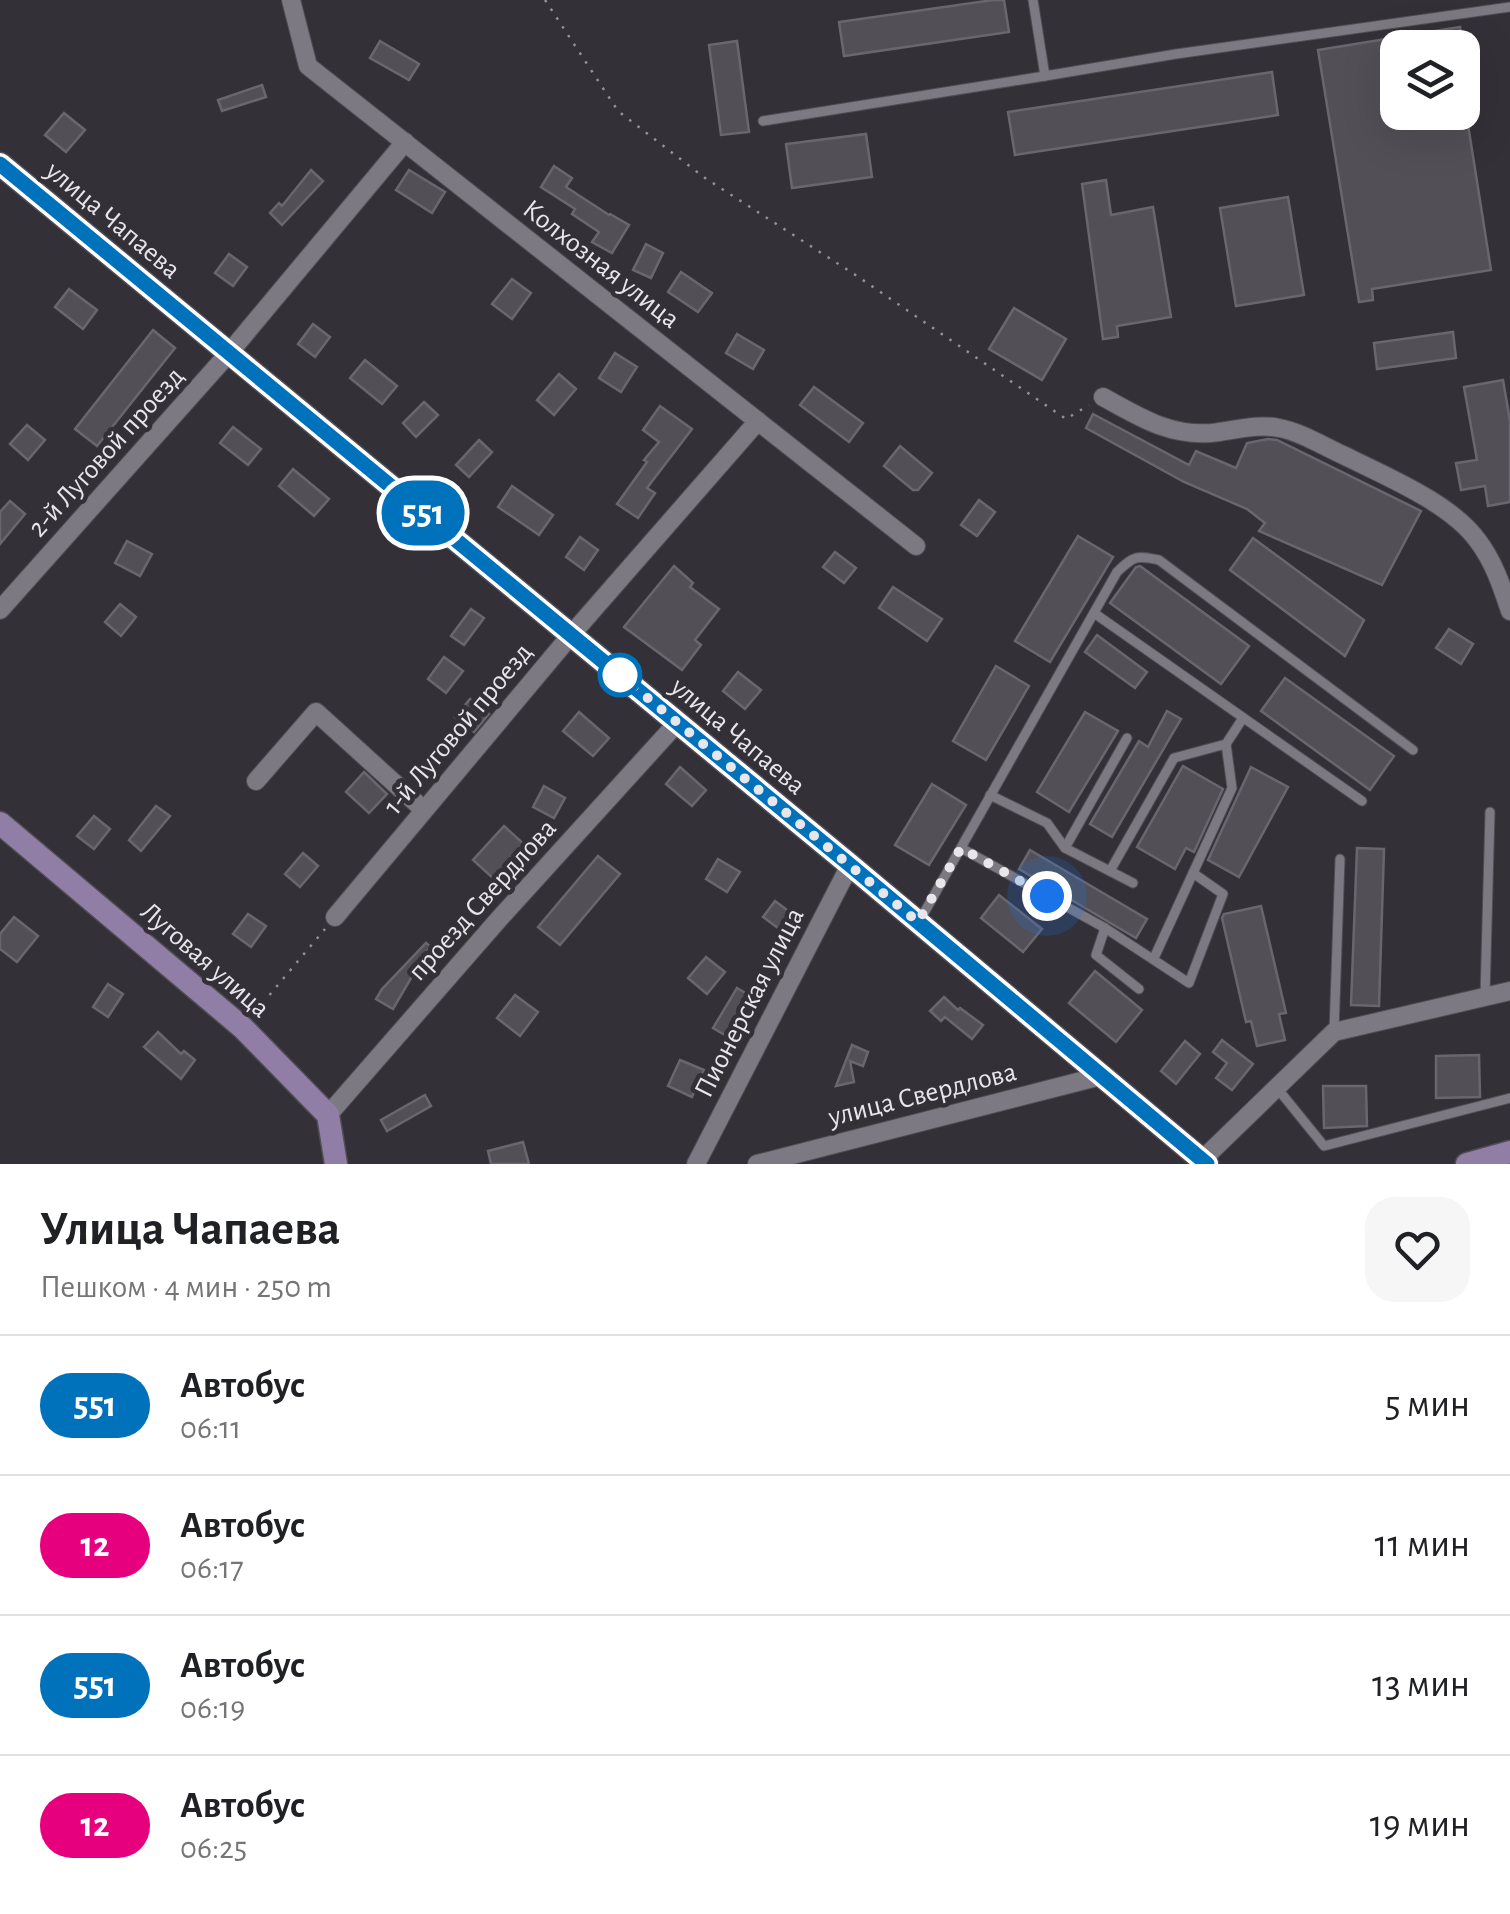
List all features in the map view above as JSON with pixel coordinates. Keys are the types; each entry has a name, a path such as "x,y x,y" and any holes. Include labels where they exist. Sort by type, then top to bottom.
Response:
{"street":[{"name":"Колхозная улица","path":"291,0 308,66 916,546"},
{"name":"2-й Луговой проезд","path":"0,610 229,353 404,142"},
{"name":"улица Чапаева","path":"0,164 678,722 1204,1162"},
{"path":"1104,397 1154,424 1178,432 1278,427 1416,491 1477,539 1497,573 1510,611"},
{"name":"1-й Луговой проезд","path":"335,917 571,635 758,422"},
{"path":"256,781 316,712 424,810"},
{"name":"проезд Свердлова","path":"328,1115 678,722"},
{"name":"Луговая улица","path":"0,822 242,1028 328,1115"},
{"name":"Пионерская улица","path":"696,1164 850,865"},
{"path":"1204,1162 1334,1032 1510,991"},
{"name":"улица Свердлова","path":"757,1164 1101,1076"},
{"path":"328,1115 336,1164"},
{"path":"1478,1162 1510,1152"}],"lane":[{"path":"1033,0 1045,76"},
{"path":"763,121 1196,51 1510,6"},
{"path":"918,922 1116,572 1132,558 1159,560 1412,750"},
{"path":"1094,612 1362,801"},
{"path":"1154,958 1232,788 1226,744 1243,718"},
{"path":"1065,848 1128,738"},
{"path":"1110,871 1174,758 1226,744"},
{"path":"990,796 1047,823 1065,848 1134,883"},
{"path":"1485,996 1490,812"},
{"path":"961,848 1105,928 1189,983 1222,894 1193,872"},
{"path":"1334,1032 1340,858"},
{"path":"1105,928 1096,956 1139,989"},
{"path":"1278,1088 1324,1146 1510,1098"}],"path":[{"path":"545,0 618,111 705,178 1066,419 1104,397"},
{"path":"242,1028 335,917"}],"building":[{"path":"1004,0 1009,32 844,56 839,22"},
{"path":"1380,40 1380,130 1469,130 1491,270 1372,289 1373,300 1359,302 1318,50"},
{"path":"380,41 419,64 409,80 370,58"},
{"path":"737,41 749,132 721,135 709,45"},
{"path":"1272,72 1278,115 1015,155 1008,112"},
{"path":"262,85 266,97 222,111 218,100"},
{"path":"64,113 85,130 66,152 45,135"},
{"path":"866,134 872,177 792,188 786,144"},
{"path":"554,166 572,178 566,187 629,225 612,253 592,242 599,232 572,214 575,209 541,187"},
{"path":"311,170 323,181 282,225 270,213 279,203 282,206"},
{"path":"409,170 445,192 432,213 396,190"},
{"path":"1106,180 1111,215 1153,207 1171,317 1117,326 1118,337 1103,339 1082,184"},
{"path":"1288,197 1304,295 1236,306 1220,208"},
{"path":"646,244 663,253 651,278 633,270"},
{"path":"229,254 247,267 233,286 215,273"},
{"path":"681,272 712,293 698,312 668,292"},
{"path":"512,279 531,293 512,319 492,304"},
{"path":"69,289 97,310 83,329 55,307"},
{"path":"1014,308 1066,339 1042,380 989,349"},
{"path":"313,324 330,337 315,357 298,344"},
{"path":"153,330 175,348 97,446 75,429"},
{"path":"1453,332 1456,358 1377,369 1374,343"},
{"path":"737,334 764,350 753,369 726,353"},
{"path":"615,353 637,367 621,392 599,378"},
{"path":"365,360 397,386 382,404 350,378"},
{"path":"559,374 576,389 554,415 537,400"},
{"path":"1503,380 1510,421 1510,502 1488,506 1485,486 1461,490 1456,463 1477,460 1464,387"},
{"path":"814,387 863,423 849,442 800,405"},
{"path":"424,402 438,415 416,437 403,423"},
{"path":"660,406 692,429 647,488 655,493 638,518 617,504 659,442 643,430"},
{"path":"1093,414 1189,465 1196,451 1236,468 1247,443 1277,440 1421,511 1382,585 1259,531 1265,523 1247,509 1184,482 1086,428"},
{"path":"27,425 45,440 28,460 10,444"},
{"path":"233,427 261,449 248,465 220,443"},
{"path":"479,440 492,452 469,477 456,465"},
{"path":"900,446 932,473 918,490 884,466"},
{"path":"293,469 329,499 314,516 279,486"},
{"path":"512,486 553,515 539,535 498,507"},
{"path":"979,500 995,512 977,536 961,525"},
{"path":"10,501 25,514 0,544 0,512"},
{"path":"1078,536 1113,557 1050,662 1015,641"},
{"path":"580,537 598,550 584,570 566,557"},
{"path":"1253,538 1364,620 1345,656 1230,570"},
{"path":"127,541 152,554 140,576 115,563"},
{"path":"835,552 856,568 844,583 823,567"},
{"path":"674,566 693,583 690,587 719,609 695,640 701,645 682,670 624,627"},
{"path":"1140,566 1249,646 1221,684 1110,603"},
{"path":"893,587 942,619 927,641 879,608"},
{"path":"120,604 136,617 121,636 105,622"},
{"path":"471,609 484,618 464,645 451,636"},
{"path":"1449,629 1473,644 1461,664 1436,648"},
{"path":"1097,635 1147,672 1135,688 1085,652"},
{"path":"444,657 463,671 446,693 428,679"},
{"path":"996,666 1029,686 986,760 953,741"},
{"path":"738,672 761,690 745,709 723,691"},
{"path":"1285,678 1394,756 1370,790 1261,711"},
{"path":"470,699 489,714 474,732 455,717"},
{"path":"1167,711 1181,719 1112,837 1090,824 1139,741 1148,747"},
{"path":"579,712 609,738 593,756 563,731"},
{"path":"1085,712 1118,731 1069,812 1037,792"},
{"path":"1183,766 1223,789 1194,852 1186,848 1175,869 1137,847"},
{"path":"680,767 706,790 692,806 666,784"},
{"path":"1251,767 1288,787 1239,877 1208,860"},
{"path":"364,772 387,794 369,813 346,792"},
{"path":"932,784 966,805 929,865 895,845"},
{"path":"544,786 565,798 554,818 533,807"},
{"path":"156,806 170,816 141,851 129,840"},
{"path":"94,816 110,829 94,849 77,836"},
{"path":"504,826 526,846 495,880 473,860"},
{"path":"1357,848 1384,849 1379,1006 1351,1005"},
{"path":"1030,850 1147,919 1136,938 1019,869"},
{"path":"303,853 318,866 300,887 285,874"},
{"path":"598,856 620,874 560,945 538,927"},
{"path":"718,859 740,872 727,892 706,879"},
{"path":"999,895 1042,929 1023,952 981,918"},
{"path":"775,901 798,918 786,934 763,917"},
{"path":"1261,906 1286,1013 1279,1014 1285,1040 1257,1046 1251,1021 1246,1022 1222,918 1224,914"},
{"path":"248,914 266,926 251,947 233,934"},
{"path":"14,917 38,936 17,962 0,949 0,934"},
{"path":"426,943 430,946 425,955 436,965 422,980 414,973 393,1009 376,999 382,989"},
{"path":"706,957 725,972 707,994 688,978"},
{"path":"1095,971 1142,1010 1116,1042 1069,1003"},
{"path":"108,984 123,994 108,1017 93,1007"},
{"path":"737,988 754,998 730,1038 713,1028"},
{"path":"515,995 538,1012 520,1036 497,1018"},
{"path":"944,997 983,1025 972,1039 945,1017 941,1021 930,1011"},
{"path":"158,1032 181,1054 184,1051 195,1060 181,1079 144,1047"},
{"path":"1222,1040 1253,1064 1232,1090 1216,1078 1227,1063 1213,1052"},
{"path":"1185,1041 1200,1054 1176,1084 1161,1071"},
{"path":"852,1045 868,1052 863,1066 850,1061 854,1082 836,1086"},
{"path":"1479,1055 1480,1097 1436,1098 1436,1056"},
{"path":"680,1060 704,1070 692,1097 668,1086"},
{"path":"1323,1086 1366,1086 1367,1126 1324,1128"},
{"path":"425,1095 431,1106 387,1131 381,1120"},
{"path":"523,1142 529,1164 491,1164 488,1151"}],"bus line":[{"name":"551","path":"0,164 1207,1164"}],"route":[{"path":"620,675 918,922 961,848 1047,896"}]}
